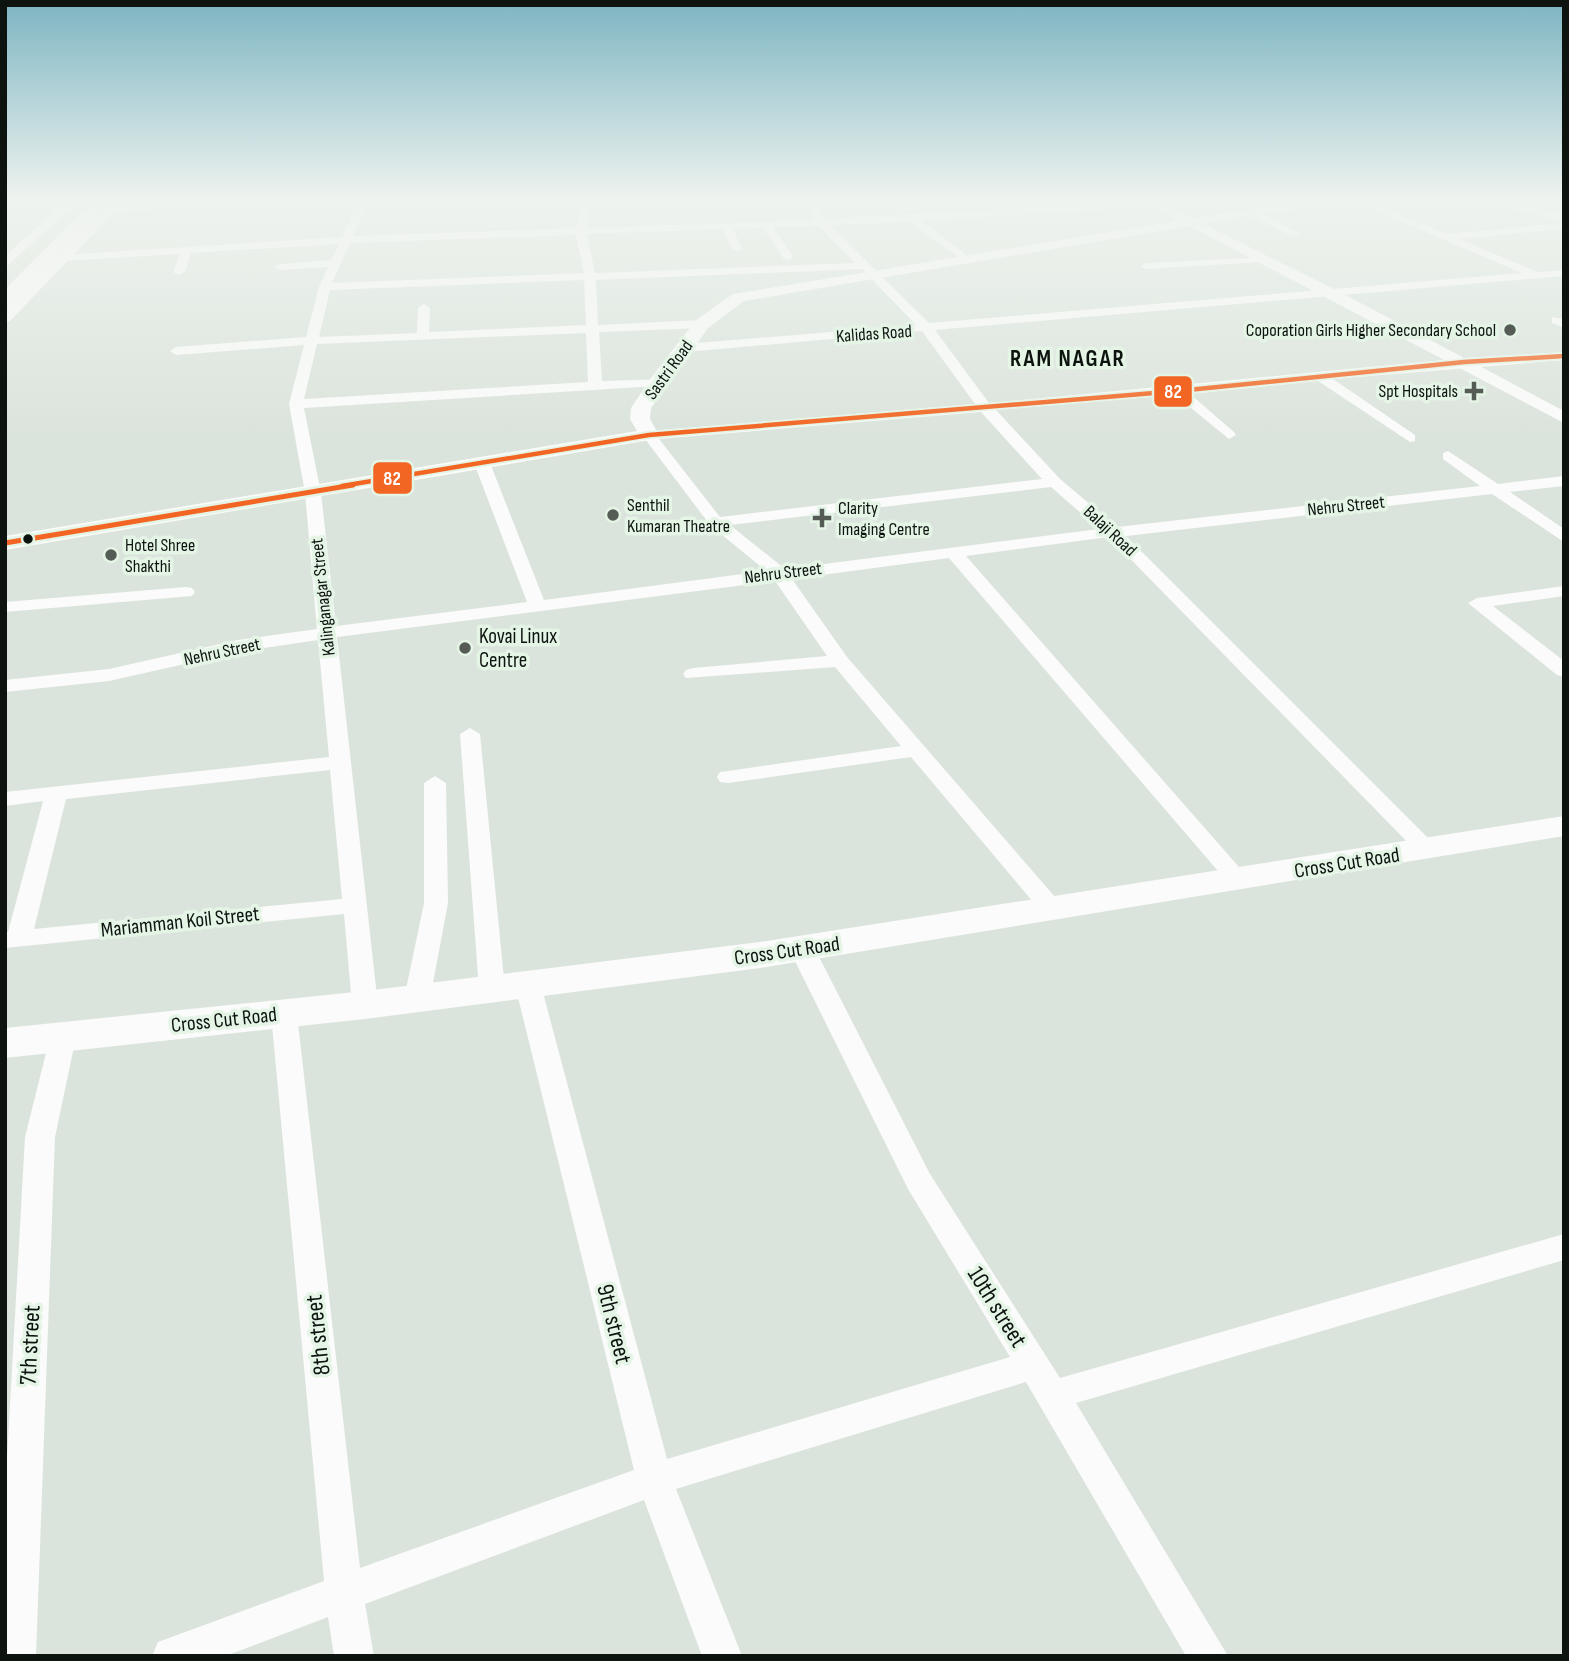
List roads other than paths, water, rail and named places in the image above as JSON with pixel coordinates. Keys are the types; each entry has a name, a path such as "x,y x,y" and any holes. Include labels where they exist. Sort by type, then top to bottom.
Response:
{"highway":[{"path":"5,300 25,279"}],"main road":[{"name":"Sastri Road","path":"649,435 640,419 641,408 702,324 738,297 828,279"},
{"path":"5,543 649,435"},
{"name":"Cross Cut Road","path":"5,1043 416,999 802,949 1564,826"}],"street":[{"path":"5,318 42,279"},
{"name":"Kalinganagar Street","path":"329,279 309,341 296,404 313,493 365,1005"},
{"path":"325,287 529,279"},
{"path":"590,279 595,386"},
{"name":"Balaji Road","path":"877,279 928,330 985,407 1054,482 1114,532 1428,850"},
{"path":"1304,279 1464,362 1564,418"},
{"name":"Kalidas Road","path":"685,348 928,330 1499,279"},
{"path":"423,336 424,308"},
{"path":"176,351 309,341 702,324"},
{"path":"649,435 1178,391 1464,362 1564,356"},
{"path":"1321,377 1410,438"},
{"path":"296,404 658,382"},
{"path":"1178,391 1229,435"},
{"path":"649,435 716,522 779,573 840,661 1053,910"},
{"path":"1448,456 1564,537"},
{"path":"482,463 538,607"},
{"name":"Nehru Street","path":"5,686 109,675 239,646 327,633 779,573 1564,481"},
{"path":"716,522 1054,482"},
{"path":"953,552 1238,880"},
{"path":"1564,591 1477,603 1564,671"},
{"path":"5,607 187,593"},
{"path":"693,674 840,661"},
{"name":"9th street","path":"470,734 510,987 654,1479 722,1656"},
{"path":"728,777 916,750"},
{"path":"5,799 341,762"},
{"path":"416,999 436,902 435,783"},
{"path":"12,939 56,793"},
{"name":"Mariamman Koil Street","path":"12,939 355,905"},
{"name":"10th street","path":"802,949 919,1181 1043,1380 1208,1656"},
{"name":"8th street","path":"284,1014 344,1593 354,1656"},
{"name":"7th street","path":"16,1656 40,1137 63,1037"},
{"path":"172,1656 654,1479 1564,1247"}],"place":[{"name":"Coporation Girls Higher Secondary School","path":"1510,330"},
{"name":"Spt Hospitals","path":"1474,391"},
{"name":"Senthil Kumaran Theatre","path":"613,515"},
{"name":"Clarity Imaging Centre","path":"822,518"},
{"name":"Hotel Shree Shakthi","path":"111,555"},
{"name":"Kovai Linux Centre","path":"465,648"}],"district":[{"name":"RAM NAGAR","path":"1068,359"}]}
